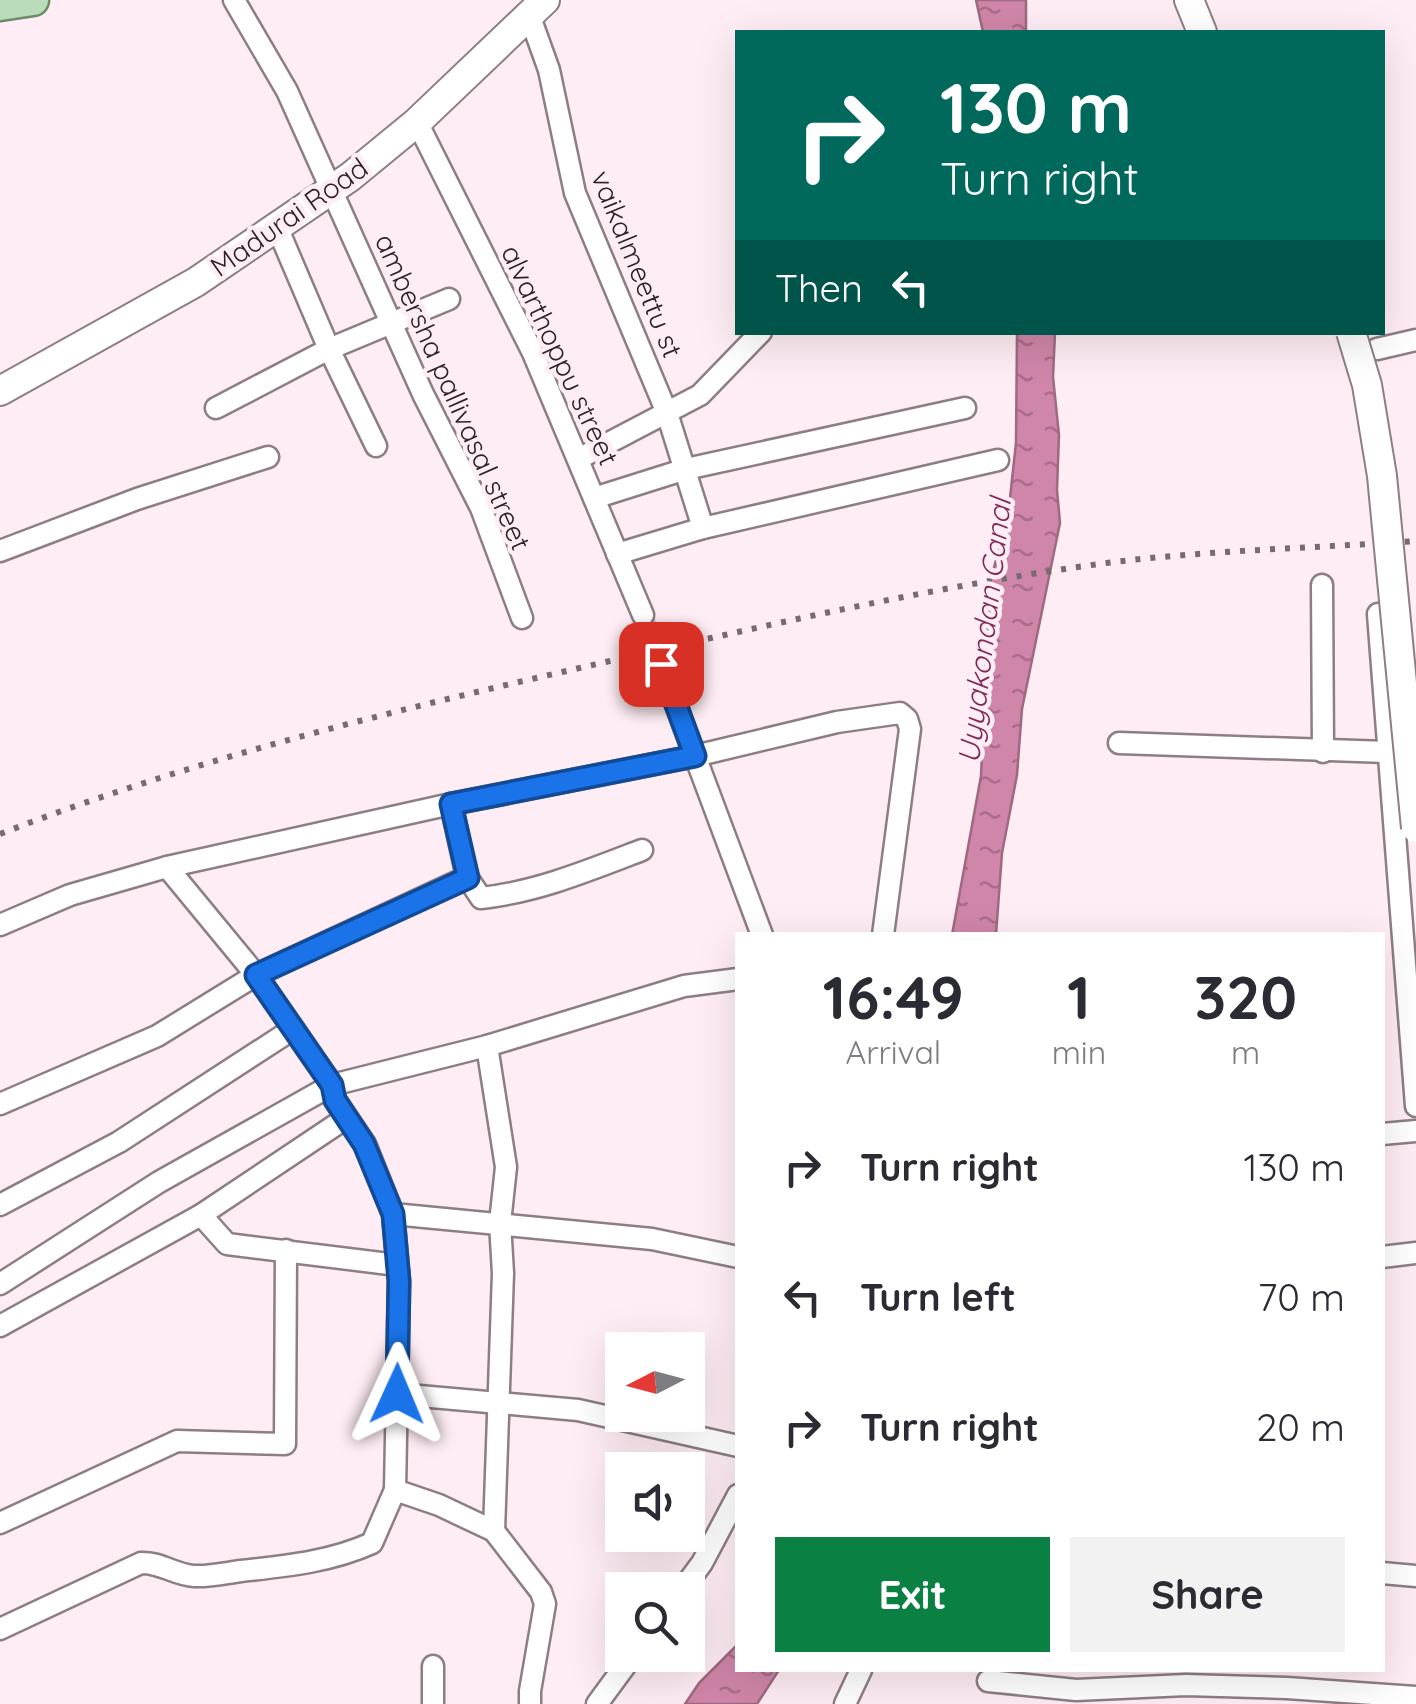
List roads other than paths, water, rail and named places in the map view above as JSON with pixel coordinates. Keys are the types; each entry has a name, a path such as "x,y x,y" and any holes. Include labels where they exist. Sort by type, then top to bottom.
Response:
{"main road":[{"path":"0,6 33,0"},
{"path":"1189,0 1201,30"},
{"name":"Madurai Road","path":"0,391 196,282 331,190 418,122 538,8"},
{"path":"1351,335 1367,386 1382,476 1416,828"}],"street":[{"name":"ambersha pallivasal street","path":"234,0 286,90 424,394 481,508 522,618"},
{"name":"vaikalmeettu st","path":"538,8 574,193 667,413 703,528"},
{"name":"alvarthoppu street","path":"418,122 533,354 643,615"},
{"path":"277,227 376,446"},
{"path":"216,408 329,349 450,299"},
{"path":"578,458 700,395 758,335"},
{"path":"1377,348 1416,340"},
{"path":"594,498 686,469 965,408"},
{"path":"0,551 138,499 268,457"},
{"path":"618,554 703,528 998,460"},
{"path":"1322,585 1323,752"},
{"path":"1378,614 1416,1106"},
{"path":"661,664 761,932"},
{"path":"0,925 70,894 167,868 838,722 900,713 907,719 908,744 883,932"},
{"path":"1120,743 1387,752"},
{"path":"1392,809 1416,802"},
{"path":"451,804 468,878 482,898 508,896 642,850"},
{"path":"0,1629 141,1563 152,1562 182,1575 197,1576 292,1566 344,1555 372,1543 395,1490 398,1265 393,1214 364,1144 335,1100 332,1085 256,975 167,868"},
{"path":"0,1104 157,1036 256,975 468,878"},
{"path":"1385,971 1406,970"},
{"path":"0,1284 158,1182 332,1085 488,1046 684,986 735,979"},
{"path":"0,1205 119,1142 293,1029"},
{"path":"488,1046 506,1167 500,1223 503,1273 494,1531"},
{"path":"0,1326 201,1215 346,1118"},
{"path":"1385,1134 1416,1131"},
{"path":"393,1214 652,1239 735,1256"},
{"path":"201,1215 226,1244 398,1265"},
{"path":"0,1523 176,1441 285,1444 286,1250"},
{"path":"1385,1257 1416,1253"},
{"path":"397,1394 578,1410 735,1445"},
{"path":"395,1490 439,1504 494,1531 541,1592 545,1604 530,1704"},
{"path":"696,1572 735,1500"},
{"path":"1385,1573 1416,1576"},
{"path":"433,1666 433,1704"},
{"path":"597,1704 621,1672"},
{"path":"846,1704 860,1672"},
{"path":"984,1704 989,1676 1076,1690 1186,1678 1368,1699 1416,1698"}],"water":[{"path":"976,0 1026,0 1026,30 983,30"},
{"path":"1017,335 1055,335 1053,377 1059,435 1060,523 1022,709 1017,775 1002,853 996,932 953,932 981,776 989,586 1008,516 1016,443"},
{"path":"735,1647 735,1672 778,1672 757,1704 685,1704 699,1683"}],"tunnel":[{"path":"643,615 661,665"}],"railway":[{"path":"0,834 150,781 302,736 861,605 1114,562 1416,541"}],"water label":[{"name":"Uyyakondan Canal","path":"985,631"}]}
